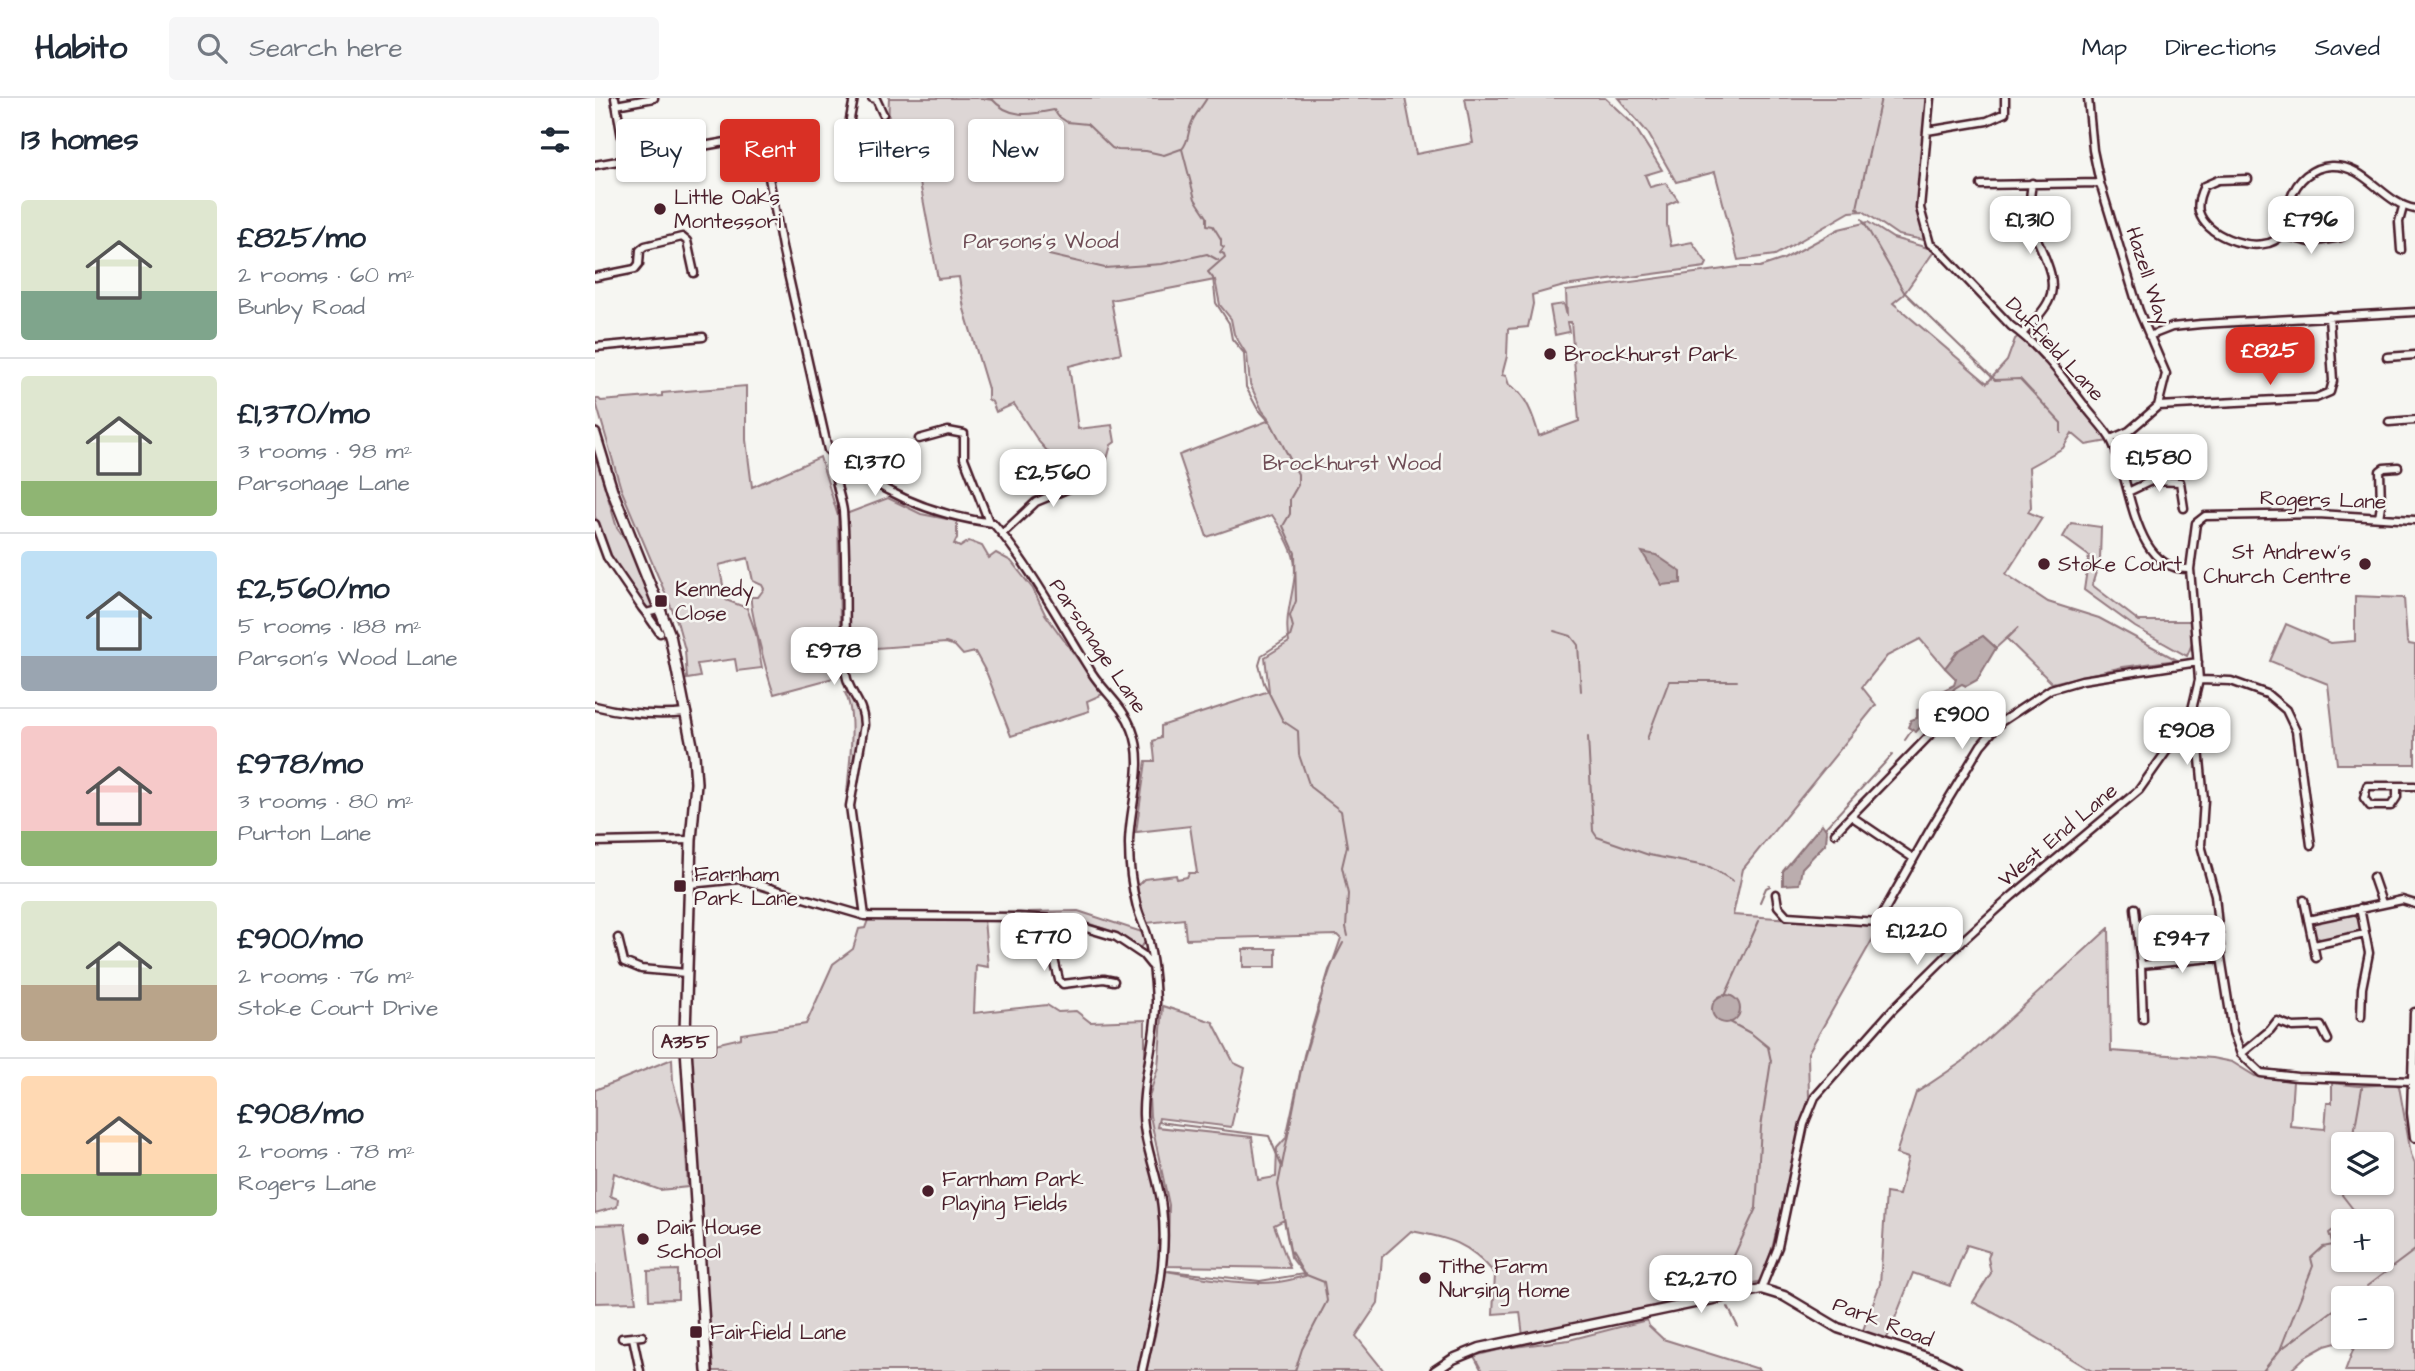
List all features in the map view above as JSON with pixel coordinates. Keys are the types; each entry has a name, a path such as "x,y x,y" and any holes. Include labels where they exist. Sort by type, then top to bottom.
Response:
{"main road":[{"name":"A355","path":"595,433 612,490 662,609 676,657 694,754 696,783 691,840 685,1038 706,1371"},
{"path":"2415,1013 2412,1081 2415,1138"},
{"path":"1435,1371 1453,1359 1480,1348 1761,1289"},
{"name":"Park Road","path":"1761,1289 1784,1296 1838,1328 1935,1360 1957,1371"}],"street":[{"path":"615,102 654,98"},
{"path":"850,119 854,100 862,98"},
{"path":"872,98 876,99 883,114"},
{"name":"Duffield Lane","path":"1930,98 1920,208 1930,244 2022,334 2069,386 2111,439 2134,515 2150,548 2168,566 2181,570 2190,569"},
{"path":"1927,131 1987,121 2005,113 2005,98"},
{"name":"Hazell Way","path":"2088,98 2093,150 2100,183 2139,311 2166,374 2158,406"},
{"path":"706,145 737,139 754,140 764,151 782,247 828,450 909,502 925,509 989,522"},
{"path":"595,164 616,161"},
{"path":"2248,178 2218,180 2204,186 2199,197 2199,212 2209,227 2229,239 2249,244 2269,243 2282,235 2288,222 2291,198 2300,181 2314,169 2331,166 2348,168 2363,175 2403,207 2415,209"},
{"path":"2022,334 2050,299 2052,283 2034,231 2028,201 2032,183"},
{"path":"1981,185 2100,183"},
{"path":"2400,250 2399,222 2403,207"},
{"path":"2282,235 2310,242 2341,237"},
{"path":"595,277 635,269 639,264 640,250 645,246 682,237 687,241 694,273"},
{"path":"2149,336 2172,327 2415,312"},
{"path":"2111,439 2129,431 2158,406 2316,398 2330,392 2333,381 2329,316"},
{"path":"595,347 703,337"},
{"path":"2387,357 2415,355"},
{"path":"2389,422 2415,420"},
{"path":"919,439 948,431 964,434 964,458 989,522"},
{"path":"838,458 835,469 845,534 846,674 848,687 855,693 863,712 864,725 850,806 865,916"},
{"path":"2379,518 2380,471 2398,467"},
{"path":"2179,473 2184,508"},
{"path":"1002,534 1036,502 1101,475"},
{"path":"2128,492 2151,481 2180,482"},
{"name":"Rogers Lane","path":"2241,1054 2233,1032 2221,957 2215,895 2201,845 2204,800 2197,728 2190,718 2199,680 2190,569 2196,523 2205,516 2318,514 2415,520"},
{"name":"Parsonage Lane","path":"989,522 1002,534 1076,642 1091,671 1120,706 1133,730 1138,751 1139,769 1130,821 1129,845 1137,906 1149,941 1156,999 1155,1028 1143,1093 1143,1117 1159,1186 1163,1239 1158,1293 1142,1371"},
{"path":"595,524 607,557 660,633"},
{"path":"646,613 662,609"},
{"path":"1776,901 1787,916 1878,922 1913,858 1981,746 2001,722 2051,689 2082,680 2198,662"},
{"path":"2199,680 2231,681 2267,694 2286,710 2297,731 2311,845"},
{"path":"1835,834 1964,700 1986,719 2001,722"},
{"path":"595,706 657,716 687,713"},
{"name":"West End Lane","path":"1761,1289 1778,1247 1804,1124 1815,1097 1893,1009 1969,935 2139,790 2190,718"},
{"path":"2397,786 2397,797 2391,806 2370,806 2364,798 2367,786 2397,786 2415,786"},
{"path":"1851,816 1913,858"},
{"path":"595,842 691,840"},
{"path":"2373,877 2382,903"},
{"path":"690,884 739,879 865,916 1056,919 1116,937 1143,955 1151,965"},
{"path":"2304,900 2316,958"},
{"path":"2308,920 2402,900 2415,904"},
{"path":"2135,908 2143,1019"},
{"path":"2360,908 2369,953 2362,988 2361,1017"},
{"path":"1019,917 1022,952 1046,954 1054,959 1059,980 1063,984 1107,975 1114,981"},
{"path":"2314,945 2365,934"},
{"path":"618,938 624,962 641,969 686,973"},
{"path":"2141,965 2221,957"},
{"path":"2328,1040 2321,1026 2293,1027 2277,1021 2241,1054 2261,1073 2333,1079 2412,1081"},
{"path":"622,1338 642,1336"},
{"path":"632,1338 640,1371"}],"green space":[{"path":"889,98 1405,98 1416,154 1473,143 1465,98 1605,98 1633,124 1662,170 1645,175 1650,187 1666,183 1678,200 1667,205 1671,246 1692,242 1707,263 1705,267 1564,286 1532,295 1533,304 1528,327 1508,329 1507,356 1502,375 1506,376 1509,385 1525,400 1539,436 1579,421 1571,322 1567,322 1569,332 1555,335 1550,306 1564,304 1567,316 1566,291 1738,267 1760,267 1784,259 1839,229 1868,222 1893,238 1935,250 1903,295 1893,303 1987,383 2007,361 2015,339 2020,335 2068,387 2108,441 2086,445 2072,433 2063,448 2029,467 2031,507 2028,512 2042,518 2006,574 2048,602 2099,618 2177,660 2123,667 2052,683 2007,639 2019,627 1996,648 1983,636 1958,651 1945,668 1920,639 1887,656 1862,687 1876,705 1743,869 1733,915 1866,924 1879,928 1808,1053 1809,1097 1799,1134 1792,1178 1762,1281 1523,1336 1520,1312 1493,1314 1495,1274 1485,1263 1457,1243 1411,1231 1382,1257 1378,1303 1356,1336 1384,1371 1146,1371 1166,1271 1251,1283 1278,1282 1305,1276 1291,1257 1284,1220 1274,1225 1290,1268 1164,1266 1168,1245 1169,1205 1150,1116 1149,1097 1158,1067 1163,1006 1213,1022 1234,1063 1245,1068 1231,1127 1159,1118 1157,1127 1252,1137 1258,1180 1276,1177 1277,1148 1286,1138 1317,1008 1341,938 1338,935 1186,939 1184,919 1147,923 1137,886 1144,879 1176,875 1177,879 1187,877 1189,873 1197,873 1190,826 1136,832 1146,761 1155,761 1153,741 1161,738 1161,726 1269,691 1265,657 1289,642 1287,631 1295,569 1291,549 1278,525 1272,515 1207,537 1179,455 1270,420 1262,410 1250,384 1247,355 1234,334 1231,319 1220,305 1215,280 1111,300 1121,353 1069,366 1078,429 1112,425 1115,442 1111,445 1104,470 1076,483 1039,442 1014,404 996,412 988,399 988,389 964,309 959,277 938,279 920,182 954,182 954,119 888,119"},
{"path":"1618,98 1927,98 1917,198 1924,240 1898,235 1863,211 1850,212 1775,255 1738,260 1715,172 1676,182 1648,133"},
{"path":"746,386 746,440 752,487 820,457 838,516 841,676 774,694 751,604 751,597 758,597 764,589 753,581 748,558 719,565 726,600 747,608 756,634 762,668 737,671 735,659 697,664 700,677 687,679 685,650 677,621 621,489 595,399 601,401 662,396 662,393"},
{"path":"595,453 617,528 628,544 653,607 645,609 615,565 603,541 595,516"},
{"path":"888,498 921,514 957,521 957,538 954,544 960,547 969,541 982,546 989,558 996,553 1011,561 1033,589 1045,614 1103,694 1087,701 1089,711 1011,736 987,674 975,652 963,655 955,646 946,643 848,650 850,620 846,514"},
{"path":"2071,523 2101,527 2100,559 2092,585 2139,621 2191,621 2192,644 2187,656 2135,627 2084,590 2089,556 2063,537"},
{"path":"2355,596 2404,598 2407,640 2409,644 2415,645 2415,764 2337,764 2328,684 2270,661 2286,624 2330,643 2355,641"},
{"path":"851,691 862,713 847,796 852,729 845,693"},
{"path":"1078,911 1142,932 1145,943 1139,948 1100,927 1027,912"},
{"path":"2349,913 2359,917 2361,927 2356,933 2322,940 2314,936 2312,928 2316,921"},
{"name":"Farnham Park Playing Fields","path":"984,919 988,967 976,965 974,1013 1047,1005 1058,1012 1076,1011 1090,1022 1145,1020 1145,1061 1139,1104 1141,1128 1159,1207 1161,1238 1156,1294 1141,1371 709,1371 689,1050 741,1038 741,1034 806,1024 833,964 853,949 859,929 865,928 868,920"},
{"path":"2109,928 2111,1051 2212,1058 2232,1062 2255,1076 2293,1081 2290,1126 2325,1129 2327,1103 2332,1103 2332,1083 2399,1086 2415,1164 2415,1371 2345,1371 2353,1349 2394,1349 2394,1286 2331,1286 2331,1344 2305,1357 2290,1371 2092,1371 1973,1302 1991,1273 1988,1258 1990,1252 1967,1245 1950,1286 1913,1273 1886,1341 1862,1333 1880,1284 1886,1193 1899,1195 1908,1158 1896,1154 1916,1093 1962,1062"},
{"path":"1243,949 1276,949 1276,967 1243,967"},
{"path":"672,1059 673,1082 684,1120 688,1187 660,1190 614,1173 610,1196 618,1199 617,1207 595,1213 595,1090"},
{"path":"625,1224 636,1302 595,1303 595,1225"},
{"path":"678,1270 678,1299 649,1300 648,1271"},
{"path":"1647,1320 1649,1326 1663,1339 1759,1369 1482,1371 1474,1356 1506,1348 1569,1340"}],"shaded area":[{"path":"1642,552 1656,555 1681,572 1681,583 1662,585"},
{"path":"1983,636 1996,648 1977,680 1955,688 1916,732 1908,727 1911,720 1917,718 1917,710 1925,709 1938,693 1954,685 1956,679 1945,668 1958,651"},
{"path":"1822,824 1827,831 1826,843 1802,868 1799,884 1783,885 1783,871"},
{"path":"1726,995 1736,999 1740,1009 1736,1019 1726,1023 1716,1019 1712,1009 1716,999"}],"waterway":[{"path":"980,98 993,100"},
{"path":"991,98 1005,109 1020,114 1054,110 1067,122 1087,124 1112,148 1118,150 1164,155 1181,149"},
{"path":"1207,98 1190,126 1182,149 1195,199 1207,217 1207,225 1213,226 1224,247 1220,252 1225,257 1208,272 1213,278 1216,303 1229,323 1232,339 1244,353 1246,387 1257,408 1271,423 1298,474 1298,485 1290,499 1290,514 1283,526 1295,553 1296,601 1290,616 1293,627 1290,637 1262,655 1259,665 1264,683 1283,721 1298,731 1299,755 1310,787 1341,811 1347,846 1342,867 1348,894 1348,936"},
{"path":"1859,210 1857,208 1881,98"},
{"path":"1862,219 1904,292 1995,380 2020,379 2061,423 2061,433"},
{"path":"1049,255 1105,268 1162,264 1207,254 1218,260"},
{"path":"1554,631 1571,636 1578,645 1581,691"},
{"path":"1647,739 1669,681 1737,681"},
{"path":"1905,740 1912,730"},
{"path":"1588,737 1593,831 1597,837 1649,855 1710,867 1733,881"},
{"path":"1825,828 1892,755"},
{"path":"1760,902 1766,888 1770,886"},
{"path":"1725,996 1759,921"},
{"path":"1295,1371 1302,1349 1327,1301 1324,1282 1304,1274 1290,1250 1278,1185 1304,1055 1329,970 1343,943"},
{"path":"1727,1283 1733,1258 1756,1208 1761,1127 1771,1061 1768,1047 1730,1022"},
{"path":"2354,1132 2362,1088"},
{"path":"1158,1122 1269,1136 1282,1167"},
{"path":"2342,1195 2353,1209"},
{"path":"2331,1232 2331,1239"},
{"path":"2280,1350 2313,1266 2311,1258 2323,1247 2331,1245"},
{"path":"2367,1286 2415,1250"},
{"path":"1169,1271 1260,1281 1304,1274"},
{"path":"1728,1307 1738,1327"},
{"path":"2263,1371 2280,1350 2331,1312"},
{"path":"1758,1368 1761,1371"}],"place":[{"name":"Little Oaks Montessori","path":"660,209"},
{"name":"Brockhurst Park","path":"1550,354"},
{"name":"Stoke Court","path":"2044,564"},
{"name":"St Andrew's Church Centre","path":"2365,564"},
{"name":"Kennedy Close","path":"661,601"},
{"name":"Farnham Park Lane","path":"680,886"},
{"name":"Farnham Park Playing Fields","path":"928,1191"},
{"name":"Dair House School","path":"643,1239"},
{"name":"Tithe Farm Nursing Home","path":"1425,1278"},
{"name":"Fairfield Lane","path":"696,1332"}],"park label":[{"name":"Parsons's Wood","path":"1041,241"},
{"name":"Brockhurst Wood","path":"1352,463"}]}
